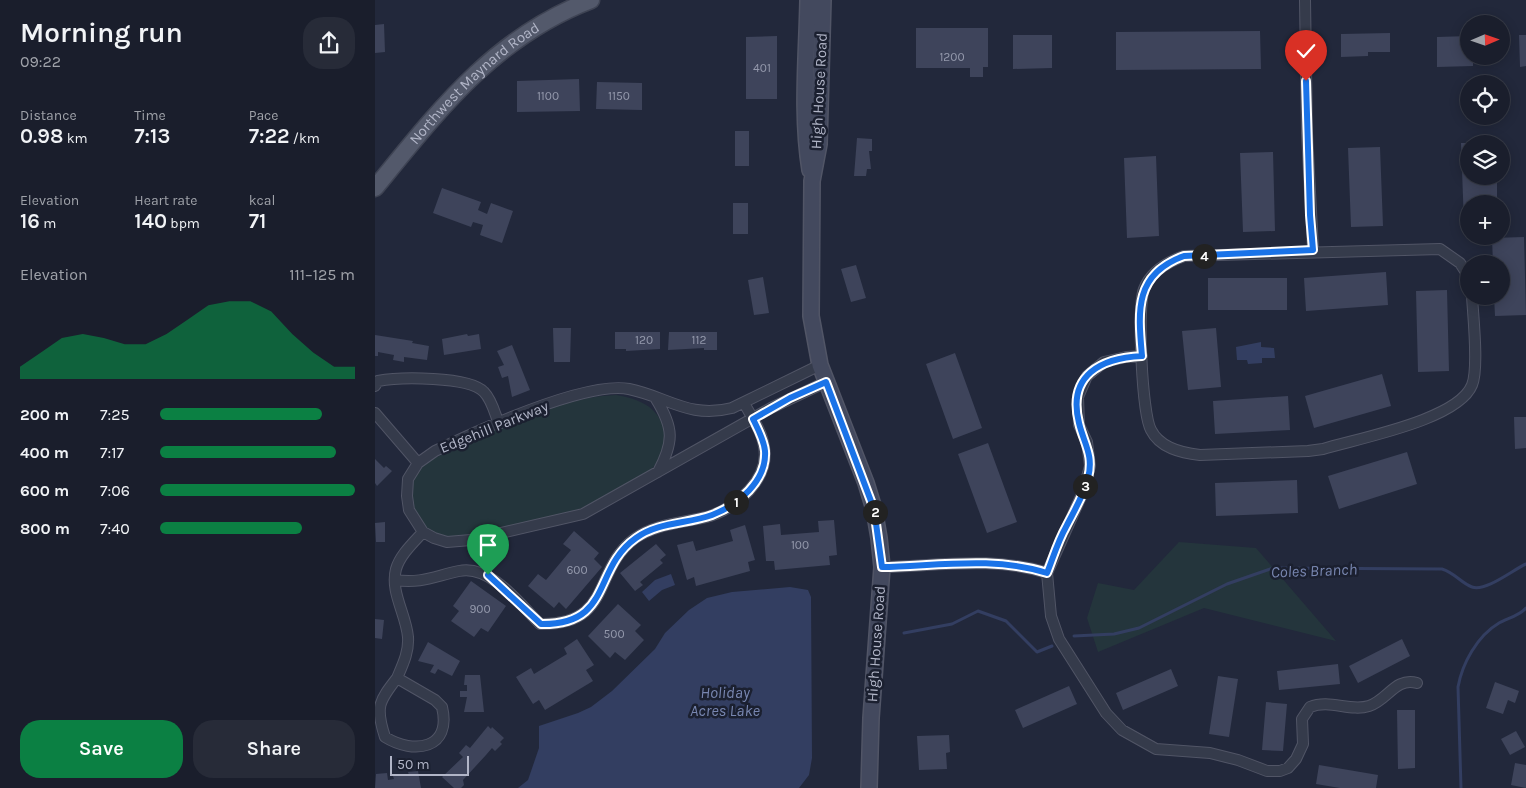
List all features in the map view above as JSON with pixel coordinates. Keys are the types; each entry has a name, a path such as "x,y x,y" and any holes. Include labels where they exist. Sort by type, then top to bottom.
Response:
{"main road":[{"name":"Northwest Maynard Road","path":"375,188 442,107 475,72 536,27 591,0"},
{"name":"High House Road","path":"808,0 805,136 812,181 811,316 820,365 874,509 882,567 871,718 869,788"},
{"name":"High House Road","path":"812,181 819,144 823,0"}],"street":[{"path":"1305,0 1307,133 1313,250"},
{"path":"1460,262 1440,249 1313,250 1184,256 1168,262 1150,278 1140,302 1144,406 1147,420 1151,430 1160,442 1171,449 1200,456 1323,449 1430,418 1455,405 1464,397 1472,385 1475,371 1472,305"},
{"path":"1142,356 1125,357 1103,362 1082,383 1077,409 1089,455 1088,478 1047,573 1053,622 1059,639 1074,665 1114,722 1131,736 1156,749 1210,753 1280,772 1288,768 1296,759 1303,744 1302,719 1310,707 1325,704 1353,707 1371,705 1399,684 1406,681 1417,683"},
{"name":"Edgehill Parkway","path":"418,463 435,451 567,397 601,390 629,389 656,399 707,412 732,408 820,365"},
{"path":"375,386 378,381 392,379 467,382 484,391 499,424"},
{"path":"375,413 418,463 408,479 407,496 414,522 423,532 434,538 458,541 564,519 595,508 790,398 826,382"},
{"path":"656,399 664,412 671,434 667,455 657,473"},
{"path":"395,580 421,582 460,570 480,571 497,582 541,624 569,621 591,606 616,559 635,539 645,533 668,525 711,515 732,505 755,484 763,468 764,444 744,402"},
{"path":"397,678 431,697 442,707 444,726 440,734 430,744 412,748 385,737 380,726 378,705 397,678 405,658 408,639 395,580 396,569 401,556 423,532"},
{"path":"882,567 1001,563 1024,565 1047,573"}],"shaded area":[{"path":"616,395 645,404 661,420 664,428 663,450 658,461 645,475 598,501 575,511 525,525 454,538 439,535 427,529 418,520 410,497 412,485 418,473 428,461 496,429 543,410 591,398"},
{"path":"1179,542 1256,548 1336,641 1204,608 1098,652 1087,618 1098,583 1134,590"}],"water":[{"path":"1261,342 1261,347 1274,348 1275,358 1262,358 1262,363 1248,364 1247,360 1237,360 1236,347"},
{"path":"671,574 675,585 662,590 649,601 642,592 655,580"},
{"name":"Holiday Acres Lake","path":"790,587 808,590 811,597 812,758 809,775 799,788 518,788 528,780 539,748 539,726 591,707 612,691 655,649 665,633 689,610 707,598 732,592"}],"building":[{"path":"384,24 385,52 375,53 375,25"},
{"path":"916,28 988,28 988,67 983,67 983,77 970,77 970,68 916,68"},
{"path":"1260,31 1261,69 1116,70 1116,32"},
{"path":"1390,33 1390,52 1368,52 1368,56 1341,57 1341,34"},
{"path":"1013,35 1052,35 1052,68 1013,69"},
{"path":"1519,35 1526,35 1526,66 1520,67"},
{"path":"777,36 777,99 746,99 746,37"},
{"path":"1460,36 1460,65 1473,66 1437,67 1437,37"},
{"path":"579,79 580,111 517,112 517,81"},
{"path":"597,82 642,83 642,110 596,109"},
{"path":"735,131 749,131 749,166 735,166"},
{"path":"857,138 872,139 872,151 869,151 871,169 867,169 866,176 854,176"},
{"path":"1380,147 1383,226 1351,227 1348,148"},
{"path":"1273,152 1275,231 1243,232 1240,153"},
{"path":"1156,156 1159,236 1127,238 1124,158"},
{"path":"1463,185 1497,185 1497,195 1463,195"},
{"path":"442,188 481,202 478,210 487,214 491,203 513,211 502,243 480,235 483,225 473,222 471,227 433,213"},
{"path":"733,203 748,203 748,234 733,234"},
{"path":"1510,237 1524,237 1526,315 1495,316 1494,305 1510,305 1510,255 1493,255 1492,245 1510,245"},
{"path":"856,265 866,298 851,302 841,269"},
{"path":"1386,272 1388,305 1306,311 1304,278"},
{"path":"763,277 769,313 754,315 748,280"},
{"path":"1208,278 1287,278 1287,310 1208,310"},
{"path":"1447,290 1449,371 1418,372 1416,291"},
{"path":"553,328 571,328 570,362 554,362"},
{"path":"1216,328 1221,387 1188,390 1182,331"},
{"path":"615,332 660,332 660,349 626,351 626,349 615,349"},
{"path":"669,332 717,332 717,350 704,350 704,348 668,350"},
{"path":"467,334 468,336 479,334 481,349 444,355 442,339"},
{"path":"375,335 413,341 412,343 429,346 427,360 404,357 404,362 393,360 394,355 378,352 378,356 375,356"},
{"path":"512,345 530,390 512,397 508,376 502,378 498,367 504,365 497,351"},
{"path":"955,353 982,428 953,439 926,364"},
{"path":"1382,374 1391,406 1314,428 1305,396"},
{"path":"1288,396 1290,430 1215,434 1213,401"},
{"path":"1514,417 1526,417 1526,448 1515,449"},
{"path":"988,443 1017,522 987,533 958,454"},
{"path":"1407,452 1417,484 1339,509 1328,476"},
{"path":"375,459 384,468 386,466 392,471 377,486 375,483"},
{"path":"1297,480 1298,513 1216,516 1215,483"},
{"path":"834,520 837,555 829,556 830,565 775,570 774,561 766,561 763,526 780,524 781,535 819,532 818,521"},
{"path":"385,522 385,542 376,542 375,523"},
{"path":"745,525 755,560 748,562 750,571 696,586 694,577 687,580 677,545 693,541 696,551 733,541 730,530"},
{"path":"574,531 599,553 594,559 602,567 566,609 559,602 554,608 528,586 538,574 546,580 571,550 563,544"},
{"path":"656,544 666,555 660,560 663,563 640,582 643,585 635,591 620,573"},
{"path":"471,581 506,606 488,632 481,628 474,637 451,621 459,611 453,606"},
{"path":"618,604 641,625 635,631 644,640 625,660 615,652 610,658 588,636"},
{"path":"375,619 384,620 382,639 375,638"},
{"path":"577,639 594,665 586,670 593,681 545,710 539,700 533,704 516,677 531,668 534,674 567,654 564,648"},
{"path":"1402,639 1410,656 1358,683 1349,666"},
{"path":"428,642 460,661 452,676 438,669 435,674 430,672 434,665 418,661"},
{"path":"1338,664 1340,684 1279,690 1277,671"},
{"path":"1171,669 1178,686 1123,710 1116,693"},
{"path":"465,675 480,675 484,712 464,712 467,697 460,697 460,691 467,691 467,685 464,685"},
{"path":"1218,676 1238,679 1229,737 1209,734"},
{"path":"1495,682 1519,691 1515,703 1508,700 1503,714 1486,708"},
{"path":"1069,686 1077,704 1023,728 1015,710"},
{"path":"1266,702 1287,704 1283,751 1262,750"},
{"path":"1397,710 1415,710 1415,768 1398,769"},
{"path":"488,726 491,729 492,727 504,738 500,742 502,744 495,751 492,748 463,780 464,785 461,788 454,788 442,777 463,757 459,753 466,745 470,748"},
{"path":"1516,731 1525,747 1510,755 1501,739"},
{"path":"949,735 950,752 946,753 947,769 919,770 917,736"},
{"path":"1515,763 1526,765 1526,788 1511,785"},
{"path":"1319,765 1378,775 1376,788 1340,788 1316,784"},
{"path":"418,771 421,788 375,788 376,774 387,773 388,780 394,779 393,776 409,775 408,772"}],"waterway":[{"name":"Coles Branch","path":"1074,636 1114,634 1139,628 1227,584 1273,568 1442,569 1468,585 1478,588 1492,583 1526,564"},
{"path":"1461,788 1458,687 1463,669 1472,651 1484,635 1499,623 1517,615 1526,608"},
{"name":"Coles Branch","path":"904,633 952,624 978,611 1006,621 1037,652 1052,646"}],"route":[{"path":"488,575 541,624 564,624 574,619 591,606 597,598 616,559 635,539 645,533 668,525 711,515 732,505 745,495 755,484 763,468 765,453 764,444 753,419 790,398 826,382 866,483 874,509 882,567 1001,563 1024,565 1047,573 1088,478 1090,466 1087,442 1079,425 1077,409 1082,383 1103,362 1125,357 1142,356 1140,302 1150,278 1168,262 1184,256 1221,256 1313,250 1310,215 1306,81"}]}
